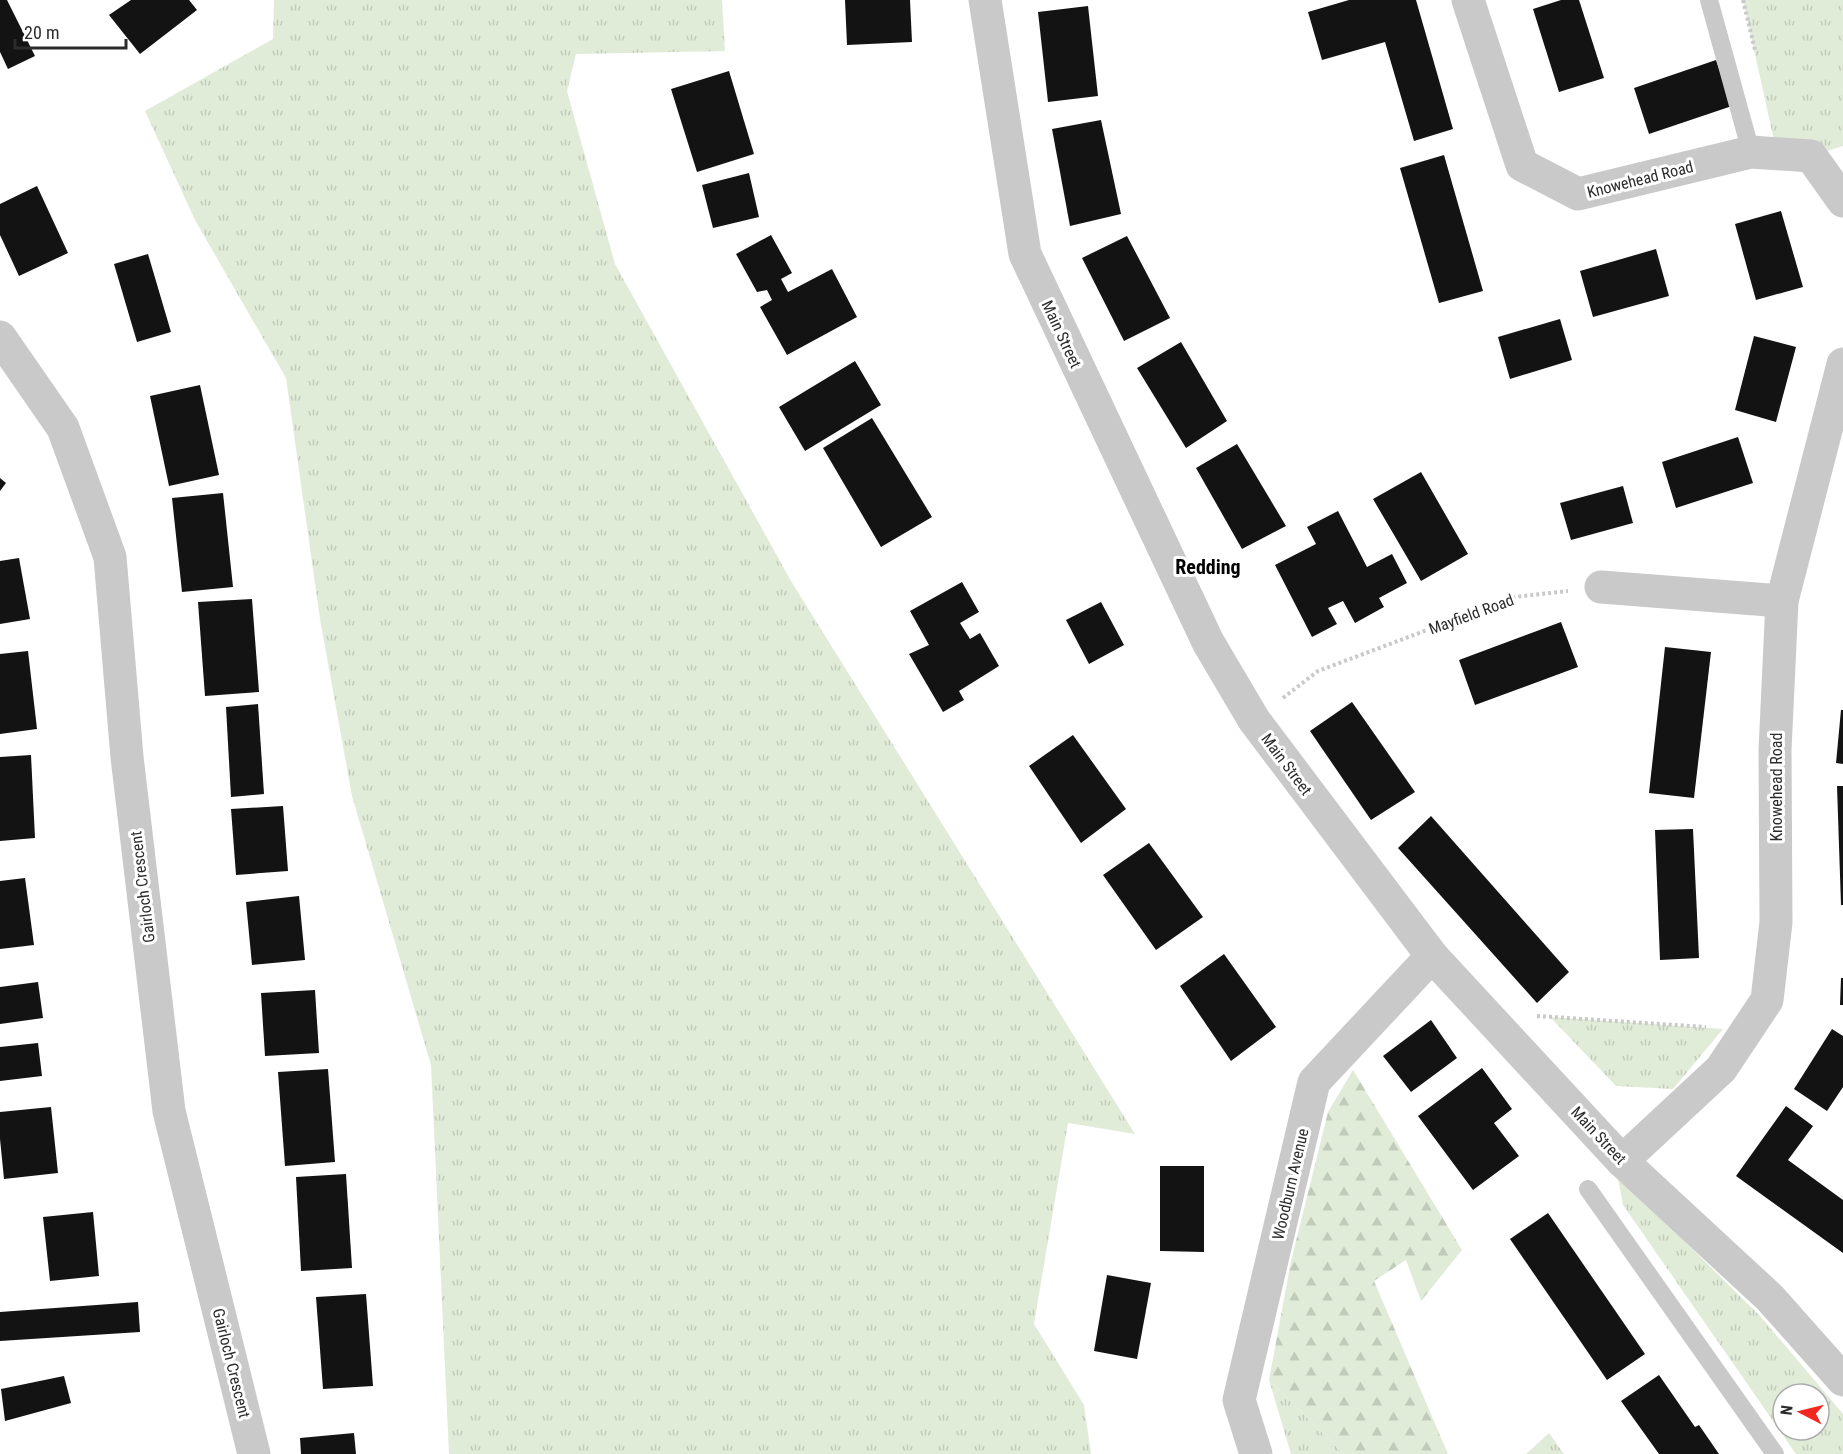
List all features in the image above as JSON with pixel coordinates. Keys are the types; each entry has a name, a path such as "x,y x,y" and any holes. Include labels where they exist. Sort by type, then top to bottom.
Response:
{"street":[{"name":"Main Street","path":"985,0 1025,254 1208,642 1254,720 1432,956 1622,1161 1770,1298 1843,1380"},
{"name":"Knowehead Road","path":"1468,0 1522,165 1578,194 1752,152 1811,156 1843,201"},
{"name":"Gairloch Crescent","path":"0,337 63,428 110,557 127,757 169,1111 254,1454"},
{"name":"Knowehead Road","path":"1622,1161 1721,1069 1767,1000 1776,922 1775,750 1782,601 1843,364"},
{"path":"1601,587 1782,601"},
{"name":"Woodburn Avenue","path":"1256,1454 1239,1400 1314,1082 1432,956"}],"lane":[{"path":"1709,0 1752,152"},
{"path":"1588,1189 1776,1454"}],"path":[{"name":"Mayfield Road","path":"1254,720 1318,671 1515,597 1601,587"},
{"path":"1485,1013 1747,1030"}],"green space":[{"path":"274,0 722,0 725,51 576,54 567,91 615,264 791,581 1135,1134 1068,1123 1034,1324 1084,1405 1091,1454 449,1454 431,1065 352,796 320,619 286,378 195,220 145,111 273,39"},
{"path":"1743,0 1843,0 1843,146 1811,156 1777,154"},
{"path":"1550,1017 1723,1029 1673,1089 1616,1086"},
{"path":"1353,1070 1462,1250 1421,1301 1406,1260 1374,1281 1448,1454 1344,1454 1269,1380 1291,1261 1328,1112"},
{"path":"1616,1168 1653,1210 1761,1317 1816,1382 1771,1382 1771,1418 1623,1205"},
{"path":"1269,1380 1344,1454 1291,1454"},
{"path":"1831,1400 1843,1414 1843,1454 1796,1454 1788,1442 1831,1442"},
{"path":"1549,1433 1564,1454 1526,1454"}],"building":[{"path":"0,0 7,0 35,56 8,69 0,52"},
{"path":"131,0 189,0 197,10 140,54 109,15"},
{"path":"845,0 910,0 912,42 847,45"},
{"path":"1349,0 1416,0 1453,129 1414,141 1385,42 1322,60 1308,12"},
{"path":"1561,0 1579,0 1604,78 1559,92 1533,9"},
{"path":"1088,6 1098,96 1048,102 1038,12"},
{"path":"1716,60 1732,106 1649,134 1634,88"},
{"path":"729,71 754,154 697,172 671,89"},
{"path":"1101,120 1121,214 1070,226 1052,129"},
{"path":"1444,155 1483,291 1439,303 1400,168"},
{"path":"749,173 759,217 713,228 702,185"},
{"path":"37,186 68,253 19,276 0,235 0,204"},
{"path":"1781,211 1803,287 1756,300 1735,224"},
{"path":"771,235 792,273 781,279 788,292 832,269 857,317 787,355 760,307 772,300 767,290 757,292 736,254"},
{"path":"1127,236 1170,318 1124,341 1082,258"},
{"path":"1656,249 1669,296 1593,317 1580,271"},
{"path":"148,254 171,332 137,342 114,264"},
{"path":"1560,319 1572,360 1510,379 1498,337"},
{"path":"1754,336 1796,347 1776,422 1735,410"},
{"path":"1181,342 1227,421 1186,448 1137,368"},
{"path":"855,361 881,405 805,451 779,407"},
{"path":"200,385 219,475 169,486 150,396"},
{"path":"872,418 932,517 881,547 823,448"},
{"path":"1738,437 1753,483 1676,508 1662,462"},
{"path":"1237,444 1286,526 1242,549 1196,468"},
{"path":"1421,472 1468,554 1421,581 1373,499"},
{"path":"0,478 6,483 0,491"},
{"path":"1623,486 1633,523 1571,540 1560,503"},
{"path":"223,493 233,587 182,592 172,498"},
{"path":"1338,511 1367,567 1392,554 1407,583 1379,598 1384,607 1355,623 1343,601 1328,608 1337,624 1312,637 1275,565 1316,544 1307,527"},
{"path":"19,558 30,619 0,624 0,561"},
{"path":"962,582 979,612 960,623 970,639 980,633 999,666 959,691 964,700 943,712 909,654 929,645 910,611"},
{"path":"252,599 259,692 205,696 198,602"},
{"path":"1101,602 1124,645 1089,664 1066,620"},
{"path":"1561,622 1578,667 1475,705 1459,660"},
{"path":"1665,647 1711,652 1694,798 1649,793"},
{"path":"28,651 37,729 0,734 0,654"},
{"path":"1352,702 1415,792 1371,820 1310,731"},
{"path":"258,704 264,794 231,797 226,707"},
{"path":"1841,710 1843,710 1843,764 1836,763"},
{"path":"1073,735 1126,809 1081,843 1029,766"},
{"path":"31,755 35,838 0,841 0,757"},
{"path":"1837,786 1843,786 1843,905 1841,905"},
{"path":"283,806 288,871 236,875 231,809"},
{"path":"1431,816 1569,972 1537,1003 1398,848"},
{"path":"1693,829 1699,958 1660,960 1655,830"},
{"path":"1149,843 1203,917 1156,950 1103,875"},
{"path":"25,878 34,945 0,949 0,881"},
{"path":"299,896 305,960 252,965 246,902"},
{"path":"1224,954 1276,1027 1231,1061 1180,986"},
{"path":"1841,978 1843,978 1843,1005 1840,1005"},
{"path":"38,982 43,1018 0,1024 0,987"},
{"path":"315,990 319,1053 265,1056 261,993"},
{"path":"1431,1020 1457,1058 1411,1092 1383,1056"},
{"path":"1832,1029 1843,1036 1843,1087 1827,1111 1794,1089"},
{"path":"38,1043 42,1076 0,1081 0,1047"},
{"path":"1482,1068 1512,1109 1494,1123 1519,1156 1473,1190 1418,1116"},
{"path":"328,1069 335,1162 285,1166 278,1072"},
{"path":"1786,1106 1813,1126 1788,1160 1843,1200 1843,1253 1736,1176"},
{"path":"51,1107 58,1173 4,1179 0,1112"},
{"path":"1160,1166 1204,1166 1204,1252 1160,1251"},
{"path":"346,1174 352,1268 301,1271 296,1177"},
{"path":"93,1212 99,1276 50,1281 43,1217"},
{"path":"1548,1213 1645,1354 1607,1380 1510,1239"},
{"path":"1107,1275 1151,1283 1137,1359 1094,1351"},
{"path":"366,1294 373,1386 323,1389 316,1297"},
{"path":"138,1302 140,1332 0,1341 0,1312"},
{"path":"1659,1375 1695,1427 1699,1425 1719,1454 1659,1454 1621,1401"},
{"path":"64,1376 71,1403 5,1421 1,1389"},
{"path":"354,1433 356,1454 301,1454 300,1438"}],"district":[{"name":"Redding","path":"1208,567"}]}
